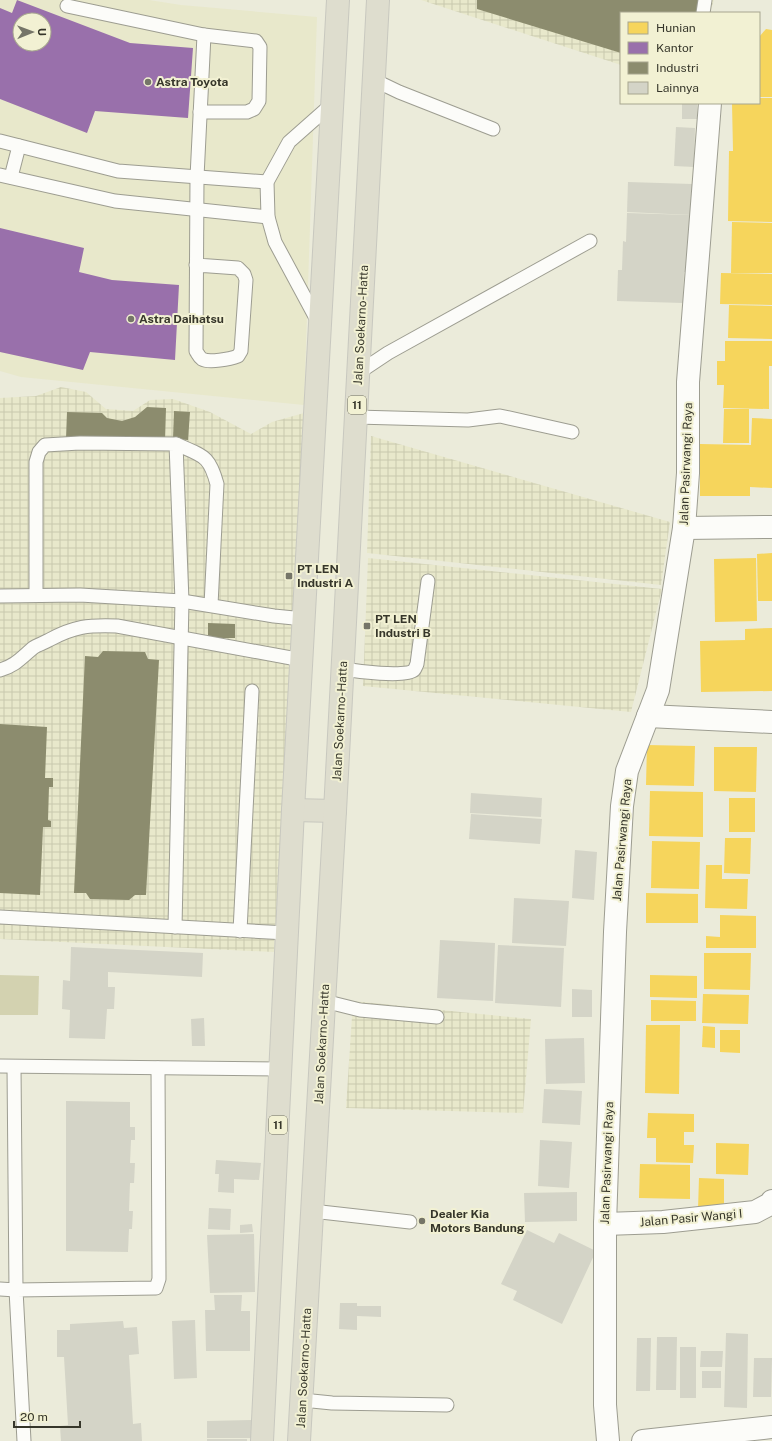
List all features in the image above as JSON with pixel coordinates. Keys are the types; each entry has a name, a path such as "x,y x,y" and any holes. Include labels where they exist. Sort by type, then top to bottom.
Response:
{"highway":[{"name":"11","path":"262,1441 293,810 338,0"},
{"name":"Jalan Soekarno-Hatta","path":"299,1441 343,670 378,0"},
{"path":"293,810 335,811"}],"street":[{"name":"Jalan Pasirwangi Raya","path":"608,1441 605,1405 605,1224 615,932 622,806 627,771 639,735 658,690 684,528 688,473 688,382 710,104"},
{"path":"684,528 772,527"},
{"path":"648,716 772,722"},
{"name":"Jalan Pasir Wangi I","path":"605,1224 663,1222 755,1212 770,1204 772,1201"},
{"path":"643,1441 772,1428"}],"lane":[{"path":"703,12 705,0"},
{"path":"67,6 204,35 256,40 260,47 259,101 254,109 247,112 200,112"},
{"path":"196,265 238,268 244,274 245,288 240,351 238,356 224,360 204,360 200,358 196,351 196,265 197,177 204,35"},
{"path":"374,80 399,92 493,129"},
{"path":"320,325 275,242 268,217 267,182 289,142 332,104"},
{"path":"0,141 118,171 267,182"},
{"path":"19,146 5,176 115,201 197,211 268,217"},
{"path":"358,373 388,353 590,241"},
{"path":"356,418 468,420 500,416 572,432"},
{"path":"36,595 36,462 39,452 45,445 80,443 176,444 206,458 212,466 218,484 211,605"},
{"path":"175,927 182,638 176,444"},
{"path":"343,670 382,674 408,673 414,670 417,664 428,581"},
{"path":"0,596 80,595 182,601 274,616 304,619"},
{"path":"0,670 8,668 21,660 33,648 74,628 94,625 117,626 302,660"},
{"path":"240,931 252,691"},
{"path":"0,917 287,933"},
{"path":"324,1001 360,1010 437,1017"},
{"path":"0,1066 281,1069"},
{"path":"14,1067 16,1290 24,1441"},
{"path":"0,1289 156,1288 159,1279 158,1068"},
{"path":"312,1211 410,1222"},
{"path":"302,1400 332,1403 447,1405"}],"shaded area":[{"path":"0,0 149,0 181,5 317,17 304,405 21,377 0,371"},
{"path":"421,0 714,0 710,12 620,12 620,65"},
{"path":"61,387 86,392 106,409 133,411 150,400 173,399 210,412 251,434 272,422 304,413 274,952 0,939 0,398 36,396"},
{"path":"371,436 670,522 661,585 367,553"},
{"path":"368,558 662,589 631,712 363,686"},
{"path":"0,975 39,976 38,1015 0,1015"},
{"path":"353,1001 531,1019 523,1113 346,1108"}],"building: Hunian":[{"path":"766,29 772,30 772,97 760,97 760,36"},
{"path":"760,98 772,98 772,222 728,221 729,151 733,151 732,104 760,104"},
{"path":"732,222 772,223 772,273 731,273"},
{"path":"721,273 772,274 772,305 720,304"},
{"path":"729,305 772,306 772,339 728,338"},
{"path":"725,341 772,341 772,366 769,366 769,409 723,408 724,385 717,385 717,361 725,361"},
{"path":"724,409 749,409 749,443 723,443"},
{"path":"752,418 772,419 772,488 750,487 750,496 700,496 700,444 751,445"},
{"path":"772,553 772,601 758,601 757,554"},
{"path":"756,558 757,621 715,622 714,559"},
{"path":"772,628 772,691 701,692 700,641 745,640 745,629"},
{"path":"647,745 695,746 694,786 646,785"},
{"path":"714,747 757,747 756,792 714,791"},
{"path":"650,791 703,792 703,837 649,836"},
{"path":"729,798 755,798 755,832 729,832"},
{"path":"725,838 751,838 750,874 724,873"},
{"path":"652,841 700,842 699,889 651,888"},
{"path":"706,865 722,865 722,879 748,879 747,909 705,908"},
{"path":"646,893 698,894 698,923 646,923"},
{"path":"720,915 756,916 756,948 706,948 706,936 720,937"},
{"path":"704,953 751,953 750,990 704,989"},
{"path":"650,975 697,976 697,998 650,997"},
{"path":"703,994 749,995 748,1024 702,1023"},
{"path":"651,1000 696,1001 696,1021 651,1021"},
{"path":"646,1025 680,1025 679,1094 645,1093"},
{"path":"703,1026 715,1027 715,1048 702,1047"},
{"path":"720,1030 740,1030 740,1053 720,1052"},
{"path":"648,1113 694,1114 694,1132 684,1132 684,1145 694,1145 693,1163 656,1162 656,1138 647,1138"},
{"path":"716,1143 749,1144 748,1175 716,1174"},
{"path":"640,1164 690,1165 690,1199 639,1198"},
{"path":"699,1178 724,1179 724,1209 698,1209"}],"building: Kantor":[{"path":"17,0 49,12 12,12"},
{"path":"0,8 12,13 12,52 52,52 52,13 130,43 193,48 188,118 95,111 87,133 0,99"},
{"path":"0,228 84,248 79,272 112,280 179,285 175,360 90,352 83,370 0,352"}],"building: Industri":[{"path":"477,0 699,0 696,12 620,12 620,53 477,9"},
{"path":"147,407 166,408 165,441 66,439 67,412 102,413 107,418 122,421 135,417"},
{"path":"174,411 190,412 188,440 173,439"},
{"path":"208,623 235,624 235,638 208,638"},
{"path":"103,651 145,652 148,659 159,660 146,895 135,895 129,900 90,899 86,893 74,893 85,656 98,657"},
{"path":"0,724 47,727 45,778 53,778 53,787 49,787 48,820 51,821 51,827 43,827 40,895 0,893"}],"building: Lainnya":[{"path":"682,104 697,104 697,119 682,119"},
{"path":"676,127 695,128 694,167 674,166"},
{"path":"628,182 692,184 691,215 627,212"},
{"path":"627,213 690,215 689,272 684,272 683,303 617,301 618,270 622,270 623,241 626,242"},
{"path":"471,793 542,798 541,817 470,813"},
{"path":"471,814 542,819 540,844 469,839"},
{"path":"575,850 597,852 594,900 572,898"},
{"path":"514,898 569,901 566,946 512,943"},
{"path":"440,940 495,943 493,1001 437,998"},
{"path":"498,945 564,948 561,1007 495,1003"},
{"path":"71,947 203,953 202,977 108,972 108,987 115,987 114,1009 107,1009 105,1039 69,1038 70,1010 62,1009 63,980 70,981"},
{"path":"572,989 592,990 592,1017 572,1017"},
{"path":"204,1018 205,1046 192,1046 191,1019"},
{"path":"584,1038 585,1083 546,1084 545,1039"},
{"path":"544,1089 582,1091 580,1125 542,1123"},
{"path":"66,1101 130,1102 130,1127 135,1127 135,1140 131,1140 130,1163 135,1163 134,1183 130,1183 129,1211 133,1211 132,1229 129,1229 128,1252 66,1251"},
{"path":"540,1140 572,1142 569,1188 538,1186"},
{"path":"216,1160 261,1163 259,1180 234,1179 234,1193 218,1192 219,1174 215,1174"},
{"path":"577,1192 577,1221 525,1222 524,1193"},
{"path":"209,1208 231,1209 230,1230 208,1229"},
{"path":"252,1224 253,1232 240,1233 240,1225"},
{"path":"527,1230 554,1243 559,1233 596,1251 562,1324 513,1300 517,1291 501,1284"},
{"path":"254,1234 255,1292 210,1293 207,1235"},
{"path":"214,1295 242,1295 241,1311 250,1311 250,1351 206,1351 205,1310 215,1310"},
{"path":"340,1303 357,1303 357,1306 381,1306 381,1317 357,1316 357,1330 339,1329"},
{"path":"195,1320 197,1378 174,1379 172,1321"},
{"path":"123,1321 124,1328 137,1327 139,1354 129,1355 133,1424 141,1423 142,1441 61,1441 60,1426 68,1425 64,1357 57,1357 57,1330 70,1330 70,1324"},
{"path":"726,1333 748,1334 747,1408 724,1407"},
{"path":"657,1337 677,1337 676,1390 656,1390"},
{"path":"637,1338 651,1338 650,1391 636,1391"},
{"path":"680,1347 696,1347 696,1398 680,1398"},
{"path":"701,1351 723,1351 722,1367 700,1367"},
{"path":"754,1358 772,1358 771,1397 753,1397"},
{"path":"702,1371 721,1371 721,1388 702,1388"},
{"path":"251,1420 251,1438 207,1438 207,1421"},
{"path":"207,1439 247,1439 247,1441 207,1441"}],"place":[{"name":"Astra Toyota","path":"148,82"},
{"name":"Astra Daihatsu","path":"131,319"},
{"name":"PT LEN Industri A","path":"289,576"},
{"name":"PT LEN Industri B","path":"367,626"},
{"name":"Dealer Kia Motors Bandung","path":"422,1221"}]}
